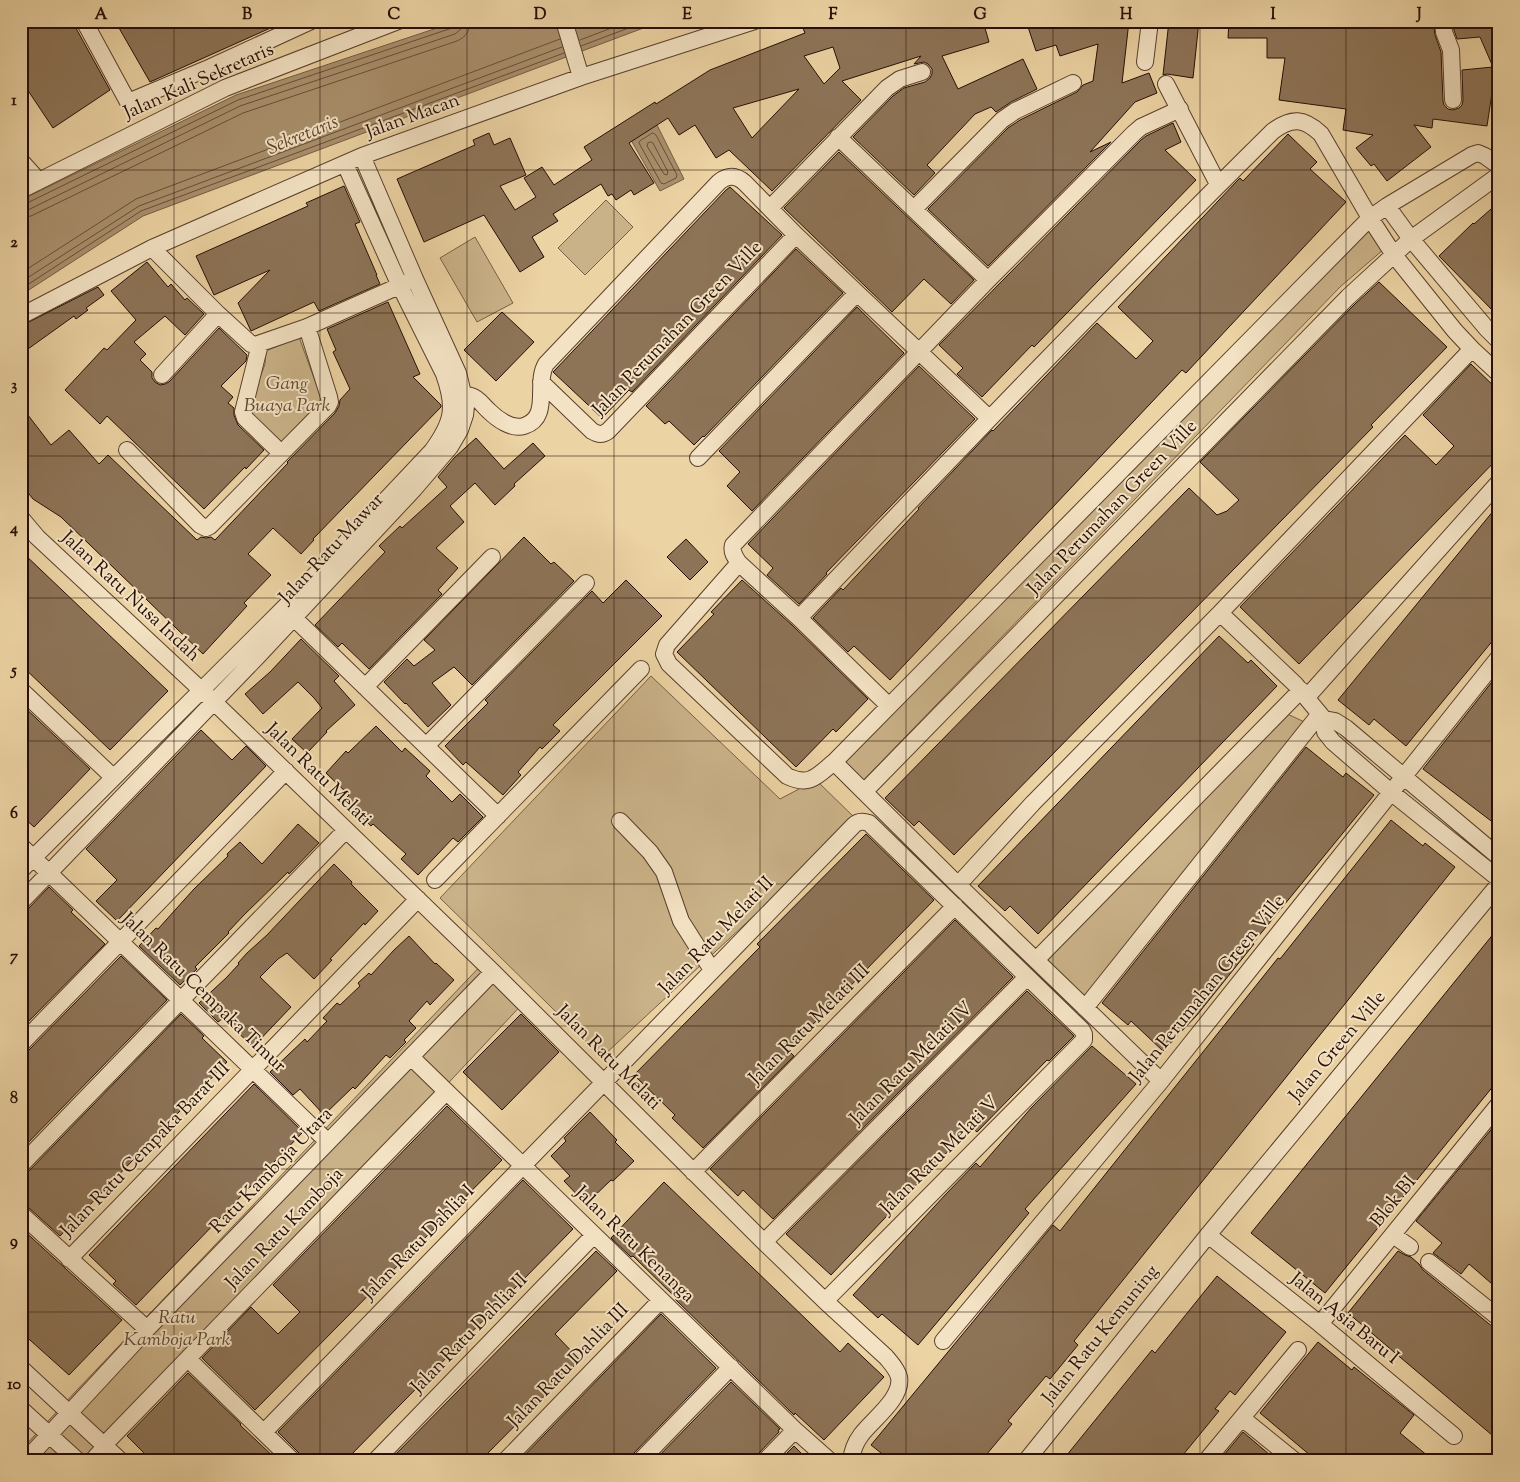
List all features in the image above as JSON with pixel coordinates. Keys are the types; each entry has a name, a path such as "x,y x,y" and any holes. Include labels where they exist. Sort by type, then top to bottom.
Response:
{"street":[{"path":"84,21 128,102 211,67 311,21"},
{"name":"Jalan Kali Sekretaris","path":"21,190 225,88 398,21"},
{"path":"564,21 581,74 755,21"},
{"path":"1145,62 1150,21"},
{"path":"1443,21 1444,32 1451,50 1453,100"},
{"path":"770,208 887,88 900,79 922,72"},
{"name":"Jalan Macan","path":"21,316 152,248 362,156 581,74"},
{"path":"180,79 193,103"},
{"path":"914,209 1002,120 1015,111 1073,83"},
{"path":"1166,84 1218,184"},
{"path":"889,706 800,618 739,563 734,554 733,545 988,280 1134,133 1142,127 1180,109"},
{"path":"800,618 989,418 1218,184 1281,124 1291,121 1312,125 1321,134 1378,212 1412,239 1487,329 1499,340"},
{"path":"838,138 988,280"},
{"name":"Jalan Perumahan Green Ville","path":"739,563 666,645 664,654 669,664 787,776 797,781 806,782 815,778 834,762 1378,212 1472,155 1478,153 1499,166"},
{"name":"Jalan Ratu Mawar","path":"362,156 407,283"},
{"path":"21,161 39,181"},
{"name":"Jalan Ratu Mawar","path":"21,902 294,618 414,489 450,447 460,430 465,415 458,396 458,373 407,283 344,164"},
{"name":"Jalan Perumahan Green Ville","path":"864,792 1348,298 1412,239 1499,175"},
{"path":"458,396 470,395 475,397 498,418 510,425 520,427 529,424 537,416 540,407 542,369 546,364 719,182 732,176 739,178 796,235 989,418"},
{"path":"1378,212 1394,255 1455,331 1499,374"},
{"name":"Jalan Perumahan Green Ville","path":"541,382 592,431 597,434 603,434 608,431 796,235"},
{"path":"152,248 251,344 260,344 306,327 407,283"},
{"path":"698,458 857,293"},
{"path":"162,375 218,314"},
{"path":"127,450 200,525 206,528 210,526 330,402 306,327"},
{"path":"260,344 243,412 245,418 281,453"},
{"path":"958,885 1033,803 1220,613 1472,349"},
{"name":"Jalan Ratu Mawar","path":"21,870 284,608 432,451 443,436 458,396"},
{"path":"1036,960 1304,694 1499,482"},
{"name":"Jalan Ratu Nusa Indah","path":"21,518 53,553 214,702"},
{"path":"365,687 492,557"},
{"path":"426,746 586,583"},
{"path":"1220,613 1304,694 1322,717 1325,732 1333,742 1499,879"},
{"path":"294,618 498,816"},
{"name":"Jalan Perumahan Green Ville","path":"942,1341 1161,1082 1499,657"},
{"path":"435,880 641,669"},
{"path":"21,690 113,777"},
{"name":"Jalan Ratu Melati","path":"214,702 493,972 764,1242 894,1366 899,1378 898,1390 892,1400 855,1444 851,1461"},
{"path":"1322,717 1335,721 1346,728 1499,857"},
{"path":"1085,1008 1322,717"},
{"path":"834,762 1161,1082"},
{"path":"21,1044 286,771"},
{"path":"620,821 650,852 664,872 681,921 712,970"},
{"name":"Jalan Ratu Melati II","path":"604,1081 854,825 861,822 869,822 955,906"},
{"path":"21,1165 346,830"},
{"name":"Jalan Ratu Cempaka Timur","path":"21,846 328,1142"},
{"name":"Jalan Green Ville","path":"1208,1235 1499,884"},
{"name":"Jalan Ratu Cempaka Barat III","path":"69,1259 418,899"},
{"path":"955,906 1027,977"},
{"name":"Jalan Ratu Melati III","path":"693,1172 955,906"},
{"name":"Ratu Kamboja Utara","path":"68,1415 147,1329 493,972"},
{"name":"Jalan Ratu Melati V","path":"825,1300 1084,1040 1082,1030 1027,977"},
{"name":"Jalan Ratu Melati IV","path":"764,1242 1027,977"},
{"name":"Jalan Ratu Kenanga","path":"410,1057 795,1430 830,1461"},
{"name":"Jalan Ratu Dahlia I","path":"264,1432 604,1081"},
{"name":"Jalan Ratu Kamboja","path":"99,1452 446,1092"},
{"name":"Blok BI","path":"1320,1324 1499,1104"},
{"path":"21,1214 147,1329"},
{"name":"Jalan Ratu Dahlia II","path":"375,1461 594,1235"},
{"name":"Jalan Asia Baru I","path":"1208,1235 1320,1324 1454,1436"},
{"name":"Jalan Ratu Kemuning","path":"1026,1461 1208,1235"},
{"path":"1393,1235 1410,1247"},
{"path":"1429,1262 1499,1318"},
{"name":"Jalan Ratu Dahlia III","path":"505,1461 661,1300"},
{"path":"1206,1461 1298,1350"},
{"path":"188,1358 293,1461"},
{"path":"640,1461 731,1367"},
{"path":"21,1368 68,1415 99,1452 121,1461"},
{"path":"21,1409 51,1433 78,1461"},
{"path":"26,1461 68,1415"},
{"path":"1242,1418 1295,1461"},
{"path":"765,1461 795,1430"}],"green space":[{"path":"606,200 633,227 585,275 558,248"},
{"path":"1376,217 1391,243 1340,287 852,792 828,768"},
{"path":"475,237 513,303 477,322 440,258"},
{"name":"Gang Buaya Park","path":"299,337 323,403 282,447 249,414 249,408 265,364 266,351"},
{"path":"651,676 780,799 816,780 857,820 602,1057 440,898"},
{"path":"1281,711 1311,725 1085,1000 1041,957"},
{"name":"Ratu Kamboja Park","path":"487,959 527,999 186,1363 90,1461 21,1461 21,1450"}],"water":[{"name":"Sekretaris","path":"458,21 662,21 143,216 21,295 21,200 236,95"},
{"path":"657,125 684,179 660,191 631,140"}],"building":[{"path":"21,21 72,21 110,90 53,128 21,80"},
{"path":"115,21 286,21 150,82"},
{"path":"825,21 983,21 989,42 942,56 958,89 1023,59 1037,89 996,112 991,107 975,114 927,165 935,173 914,195 853,137 893,96 904,88 925,82 930,78 932,69 928,64 924,62 914,64 921,56 842,81 861,100 772,191 729,150 716,158 695,125 679,135 668,118 629,143 654,183 634,195 631,190 616,200 612,194 608,196 601,184 553,214 558,221 532,237 544,257 520,272 484,215 424,242 397,179 475,145 473,140 489,133 494,145 510,138 526,175 500,186 515,210 536,197 524,178 542,167 554,185 592,160 584,147 655,102 656,104 710,70 805,33 803,28","holes":["833,47 840,68 824,84 804,56","799,89 752,138 733,108"]},
{"path":"1026,21 1129,21 1122,83 1149,73 1157,93 1135,102 1090,152 1111,142 988,266 928,209 1008,128 1020,120 1077,92 1083,85 1093,81 1098,44 1060,56 1056,45 1036,51"},
{"path":"1169,21 1199,21 1193,78 1163,75"},
{"path":"1433,21 1435,35 1441,52 1443,101 1448,109 1453,110 1462,105 1462,70 1493,67 1480,37 1457,39 1453,21 1499,21 1499,81 1495,73 1487,126 1433,119 1432,128 1414,125 1431,147 1387,181 1374,164 1371,166 1356,148 1373,135 1343,130 1346,109 1279,100 1285,58 1267,58 1267,38 1228,38 1229,22"},
{"path":"1173,123 1181,142 1165,150 1196,180 1034,347 1032,345 982,397 957,374 963,368 939,345 1141,140"},
{"path":"1288,134 1317,162 1310,169 1346,202 1186,373 1182,370 890,680 854,646 848,652 813,618 841,588 843,590 992,430 1097,323 1136,359 1153,341 1118,307 1236,182 1240,178 1243,181"},
{"path":"839,152 974,280 951,304 924,279 892,312 784,208"},
{"path":"344,186 360,222 355,224 380,284 319,311 314,302 251,331 238,303 270,270 214,295 196,256 308,206 306,203"},
{"path":"730,187 782,235 632,392 629,390 602,418 553,372"},
{"path":"1499,202 1499,317 1439,256 1473,223"},
{"path":"796,249 843,293 704,437 694,445 669,421 665,424 646,406"},
{"path":"147,262 168,287 171,284 185,300 187,298 204,314 185,335 165,316 134,342 146,354 140,360 152,372 152,378 155,382 160,385 169,382 219,328 247,355 246,361 221,386 233,397 228,403 234,408 234,415 238,425 264,450 204,509 107,416 100,424 65,390 104,348 107,350 136,320 111,291"},
{"path":"1379,282 1447,347 1371,425 1373,427 954,855 919,821 914,826 885,798 1189,488 1217,515 1227,511 1239,500 1200,462 1355,304"},
{"path":"98,287 104,295 86,308 88,310 76,319 74,316 21,354 21,326"},
{"path":"388,302 420,374 413,377 441,407 313,539 301,554 273,528 248,554 271,575 244,603 247,606 203,654 61,517 33,499 21,484 21,406 51,445 69,430 99,464 108,455 197,540 201,537 211,537 215,540 335,413 340,400 350,389 333,352 336,350 327,329"},
{"path":"857,307 904,353 752,511 727,486 740,472 719,451"},
{"path":"502,312 534,342 496,381 464,350"},
{"path":"1471,364 1499,391 1499,457 1299,664 1240,607 1405,435 1436,465 1454,446 1423,415"},
{"path":"919,366 975,419 826,573 799,604 767,575 773,568 748,544"},
{"path":"476,438 504,469 533,443 545,456 514,484 515,486 495,505 475,483 450,506 464,522 436,548 458,568 438,590 442,594 369,669 342,643 338,647 315,625 385,552 379,546 447,487 438,477 454,458"},
{"path":"1499,504 1499,633 1406,746 1374,719 1369,725 1338,700"},
{"path":"524,537 551,564 554,562 574,581 472,685 454,667 432,683 451,705 428,727 384,682 407,659 414,666 435,650 424,640"},
{"path":"686,539 708,562 690,580 667,557"},
{"path":"21,551 168,691 110,750 21,665"},
{"path":"626,580 662,616 553,725 560,731 542,749 540,747 518,772 521,775 503,795 466,762 463,765 445,746 488,703 485,700 592,591 603,603"},
{"path":"742,580 792,625 868,699 836,732 833,729 796,767 677,652 714,614 711,612"},
{"path":"1219,636 1248,663 1251,660 1277,686 1038,934 1010,906 1005,911 978,886"},
{"path":"301,639 339,676 334,681 355,705 326,731 307,753 292,739 322,708 298,682 263,714 245,694 270,672"},
{"path":"1499,673 1499,827 1423,769"},
{"path":"21,704 90,769 34,827 21,815"},
{"path":"376,726 402,752 405,748 430,771 426,776 452,802 460,794 483,817 458,842 453,838 418,875 401,859 406,854 373,824 371,826 344,800 349,795 326,773 346,751 348,753"},
{"path":"201,730 232,760 246,746 266,766 117,921 96,901 117,880 86,849"},
{"path":"1306,747 1343,777 1346,773 1374,795 1253,943 1197,1015 1163,1051 1131,1021 1128,1025 1102,1003"},
{"path":"1391,820 1423,846 1425,843 1455,867 1074,1341 1078,1345 1050,1379 1046,1376 1008,1421 1012,1424 981,1461 891,1461 871,1445 1053,1225 1060,1231"},
{"path":"298,824 319,843 289,874 288,872 244,915 195,967 197,969 180,985 139,946 156,928 158,929 240,842 262,864"},
{"path":"866,834 934,900 788,1050 794,1056 703,1148 672,1118 675,1115 634,1075 760,947 757,944"},
{"path":"334,864 378,911 330,959 332,960 314,979 287,953 260,977 291,1007 253,1047 223,1018 218,1022 199,1003 226,978 247,953 267,935"},
{"path":"49,887 73,910 71,912 105,944 21,1029 21,912 28,909"},
{"path":"955,920 1013,977 773,1219 743,1190 738,1196 710,1169"},
{"path":"1499,927 1499,1079 1325,1293 1251,1233"},
{"path":"409,936 435,964 454,980 430,1005 427,1001 409,1021 416,1028 404,1040 406,1042 390,1058 386,1055 355,1089 353,1087 324,1115 300,1089 293,1095 270,1072 305,1039 307,1042 327,1021 323,1018 337,1003 340,1005 360,986 358,983 369,973 371,975"},
{"path":"121,956 167,1000 21,1150 21,1054 28,1051"},
{"path":"1027,991 1074,1036 1049,1061 1047,1060 977,1132 971,1127 831,1275 786,1234"},
{"path":"181,1014 227,1062 60,1236 28,1207 21,1204 21,1175 28,1172"},
{"path":"521,1014 559,1052 502,1110 463,1072"},
{"path":"1092,1046 1136,1084 1025,1209 1029,1213 918,1345 882,1314 878,1318 853,1295 976,1163 980,1167 1032,1107"},
{"path":"254,1084 303,1132 136,1305 113,1284 116,1281 89,1255"},
{"path":"447,1106 502,1160 255,1410 202,1358 251,1307 278,1334 300,1312 273,1285"},
{"path":"590,1112 634,1161 586,1204 564,1181 570,1176 551,1156 566,1141 564,1138"},
{"path":"1499,1120 1499,1290 1469,1264 1461,1274 1433,1253 1442,1243 1416,1221"},
{"path":"523,1180 573,1229 345,1461 303,1461 300,1454 278,1432"},
{"path":"664,1182 840,1352 848,1343 884,1377 824,1440 795,1413 794,1415 633,1256 631,1257 611,1238"},
{"path":"21,1228 122,1320 69,1375 21,1332"},
{"path":"596,1251 617,1271 555,1334 580,1360 480,1461 389,1461"},
{"path":"1398,1251 1411,1257 1423,1270 1499,1332 1499,1441 1348,1313"},
{"path":"1217,1276 1286,1332 1235,1395 1230,1391 1215,1409 1219,1411 1178,1461 1062,1461 1152,1350 1155,1353"},
{"path":"661,1314 716,1368 633,1454 630,1461 519,1461"},
{"path":"1318,1342 1352,1370 1354,1367 1414,1415 1400,1433 1434,1461 1306,1461 1311,1456 1260,1413"},
{"path":"188,1373 278,1461 152,1461 127,1436"},
{"path":"731,1382 780,1429 758,1454 755,1461 654,1461"},
{"path":"1243,1432 1277,1461 1219,1461"},
{"path":"794,1446 809,1461 779,1461"}]}
